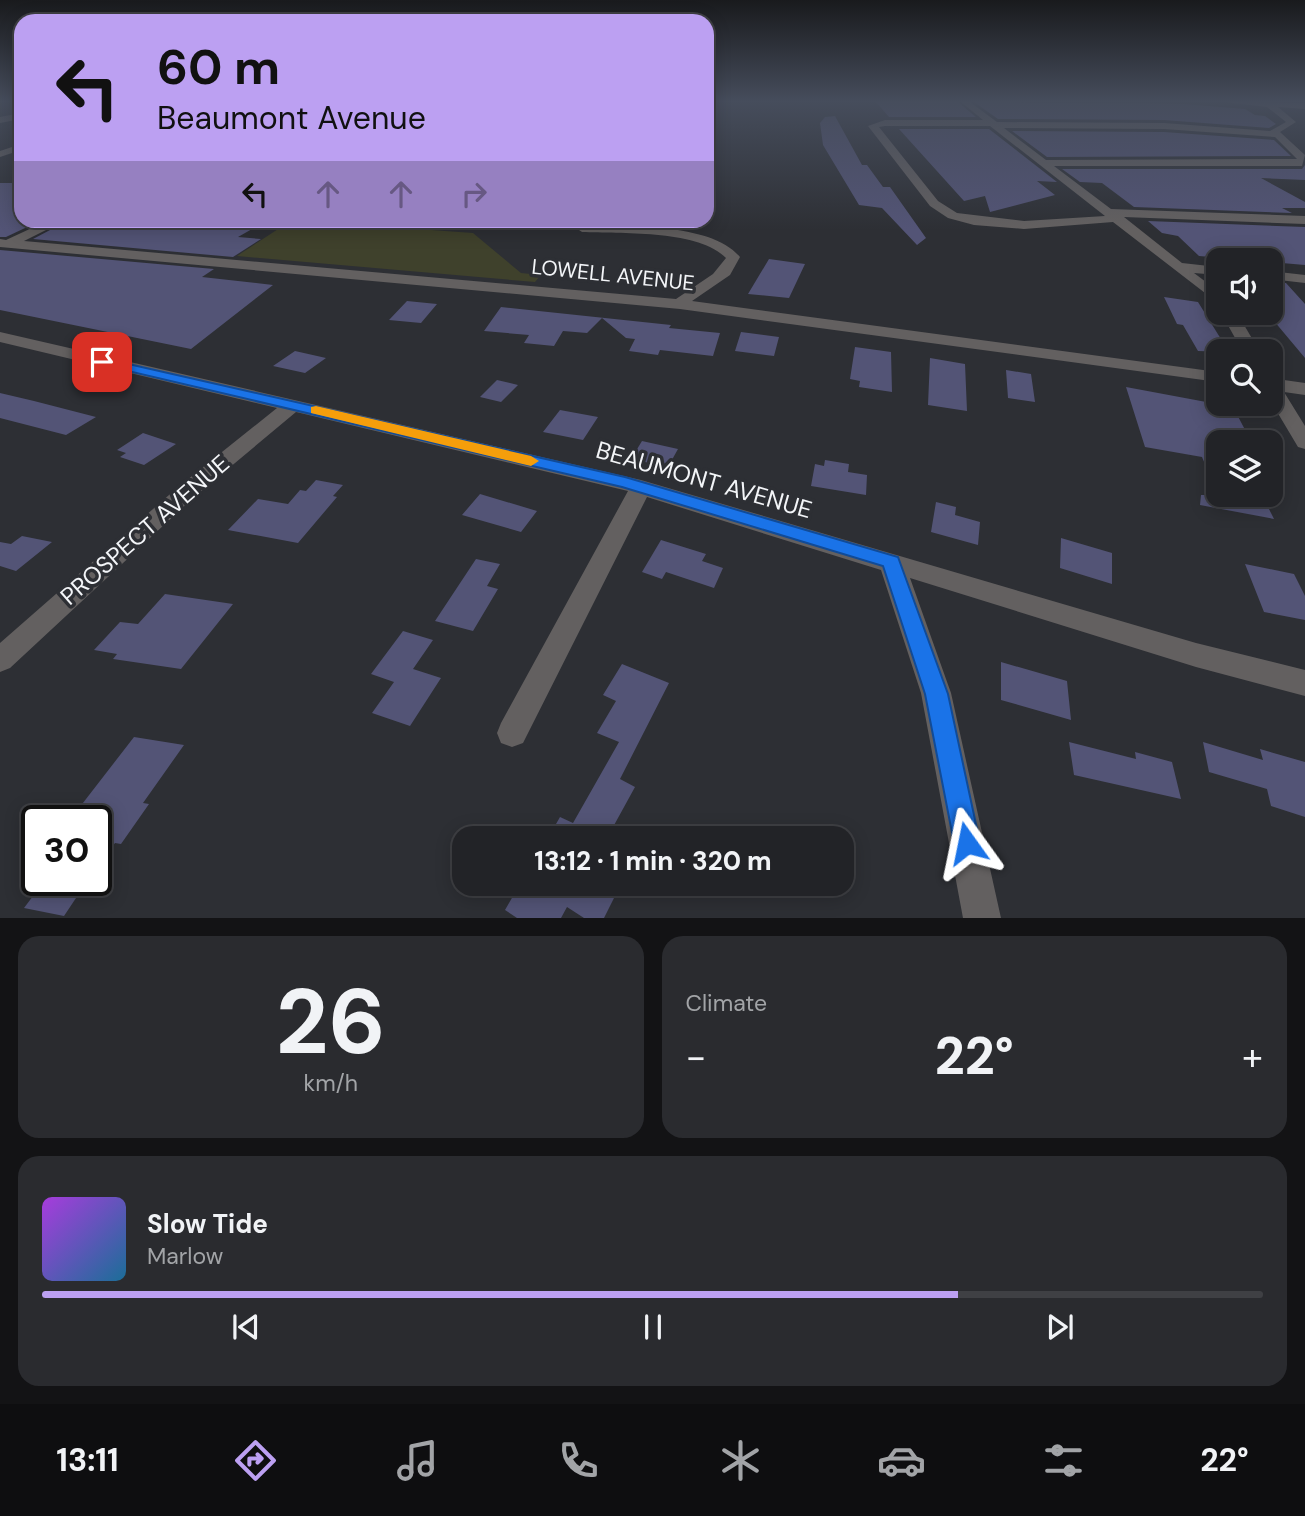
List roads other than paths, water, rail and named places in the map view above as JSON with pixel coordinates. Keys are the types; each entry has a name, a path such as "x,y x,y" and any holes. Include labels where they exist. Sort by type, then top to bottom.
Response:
{"street":[{"path":"888,145 932,201 946,212 975,220 1059,225 1115,216 1305,220"},
{"path":"1021,145 1206,288"},
{"path":"1045,163 1289,165 1302,160 1287,145"},
{"path":"4,243 41,228"},
{"path":"582,228 694,238 727,249 733,257 727,271 695,290 680,304"},
{"name":"LOWELL AVENUE","path":"4,243 680,304 1206,375"},
{"path":"1182,267 1206,270"},
{"path":"1283,276 1305,279"},
{"name":"BEAUMONT AVENUE","path":"0,337 641,487 1196,655 1305,683"},
{"path":"1283,386 1305,389"},
{"name":"PROSPECT AVENUE","path":"0,660 185,492 294,404"},
{"path":"1283,405 1305,443"},
{"path":"512,733 641,487"},
{"path":"891,562 936,694 982,918"}]}
